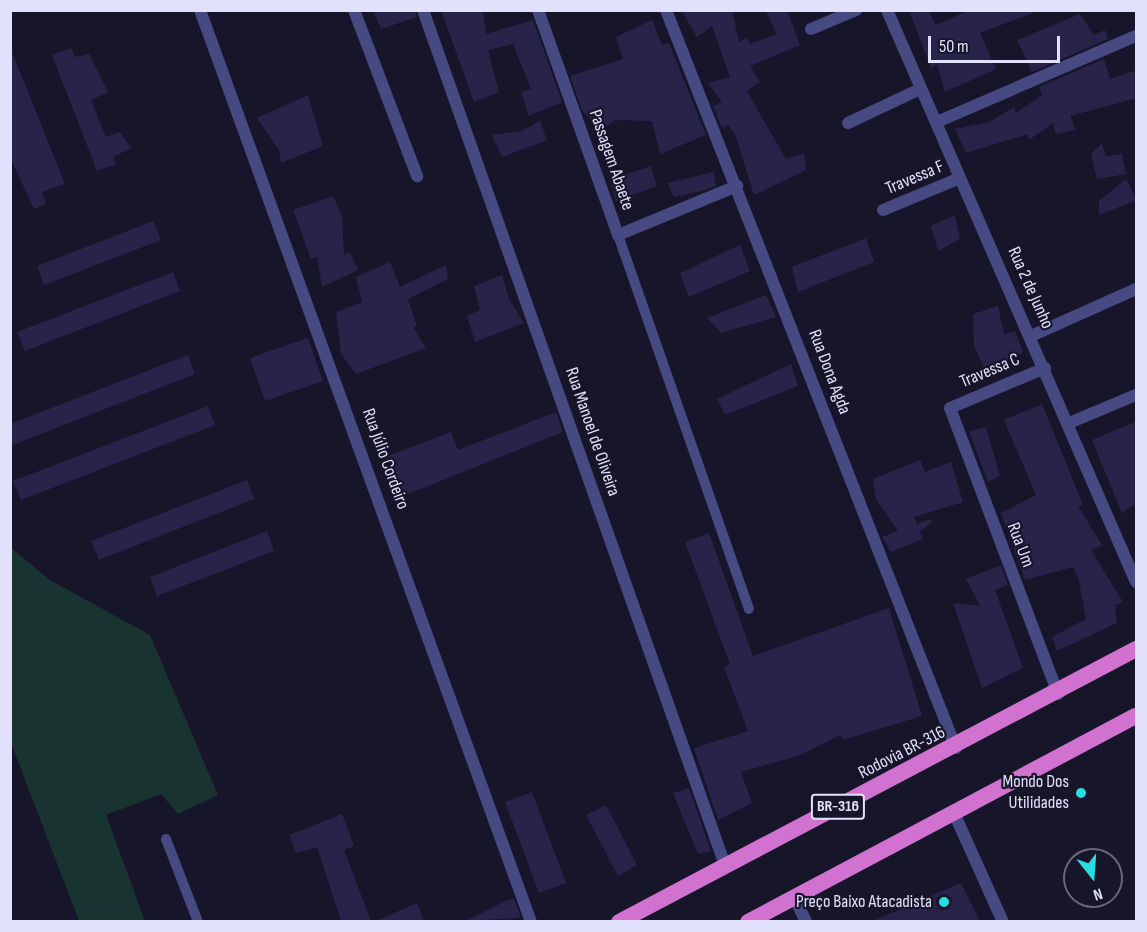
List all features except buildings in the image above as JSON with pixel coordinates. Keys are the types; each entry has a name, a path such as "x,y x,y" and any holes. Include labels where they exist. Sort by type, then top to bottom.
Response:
{"highway":[{"name":"Rodovia BR-316","path":"619,921 956,748 1137,650"},
{"path":"748,921 1137,716"}],"street":[{"name":"Rua Júlio Cordeiro","path":"200,10 531,921"},
{"path":"354,10 417,176"},
{"name":"Rua Manoel de Oliveira","path":"423,10 725,865"},
{"name":"Passagem Abaete","path":"538,10 618,235 737,186"},
{"name":"Rua Dona Agda","path":"666,10 956,748"},
{"path":"811,29 856,10"},
{"name":"Rua 2 de Junho","path":"887,10 1069,423 1114,540 1137,582"},
{"path":"937,122 1137,36"},
{"path":"848,123 921,89"},
{"name":"Travessa F","path":"884,210 960,178"},
{"path":"1031,336 1137,289"},
{"name":"Travessa C","path":"950,408 1045,368"},
{"path":"1069,423 1137,395"},
{"name":"Rua Um","path":"950,408 1058,694"},
{"path":"954,813 1003,921"},
{"path":"794,897 806,921"}],"lane":[{"path":"618,235 749,609"},
{"path":"166,839 198,921"}],"green space":[{"path":"11,548 50,580 150,635 218,795 178,814 161,794 106,815 145,921 79,921 11,743"}],"place":[{"name":"Mondo Dos Utilidades","path":"1081,793"},
{"name":"Preço Baixo Atacadista","path":"944,902"}]}
